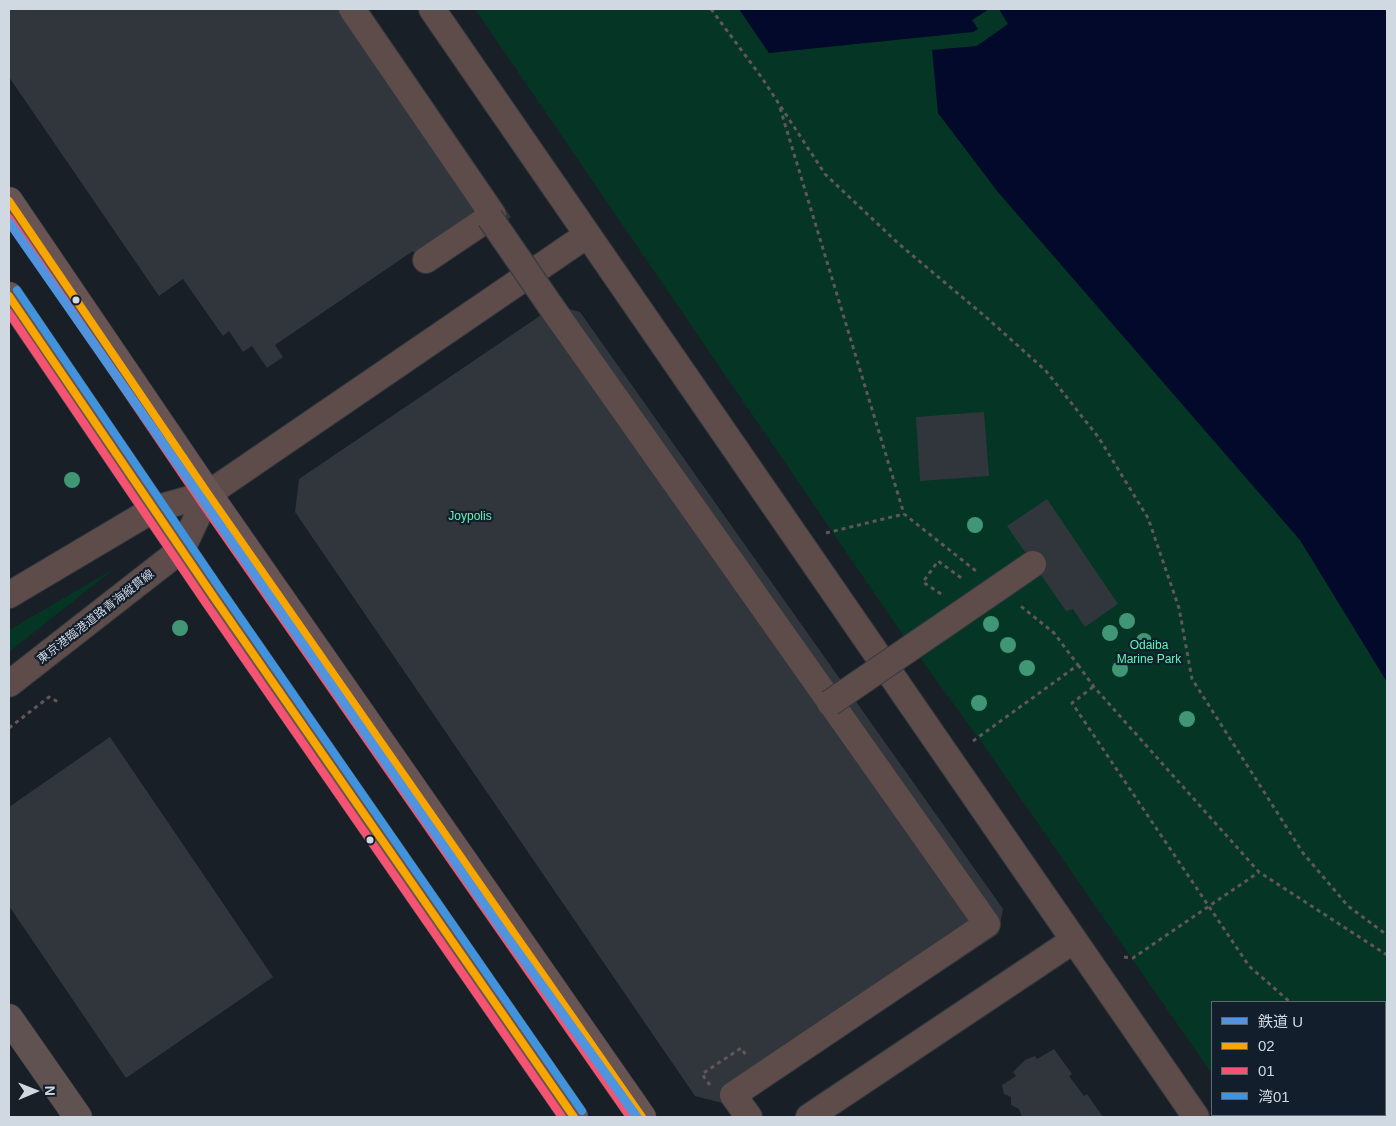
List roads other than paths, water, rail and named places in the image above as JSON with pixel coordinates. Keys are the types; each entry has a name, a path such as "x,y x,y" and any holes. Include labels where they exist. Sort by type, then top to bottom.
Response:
{"highway":[{"path":"9,1018 78,1117"}],"main road":[{"path":"9,201 208,494 642,1117"},
{"path":"9,296 574,1117"}],"street":[{"path":"352,9 493,215 426,260"},
{"path":"432,9 1196,1117"},
{"path":"490,218 987,924 734,1095 744,1111"},
{"path":"9,595 154,509 208,494 587,235"},
{"path":"182,549 208,494"},
{"name":"東京港臨港道路青海縦貫線","path":"9,684 182,549"},
{"path":"830,703 1033,564"},
{"path":"809,1117 1074,940"}],"water":[{"path":"739,9 989,9 972,20 978,29 973,32 769,53"},
{"path":"999,9 1387,9 1387,682 1300,540 998,192 938,113 932,50 977,46 1008,24"}],"rail line":[{"name":"U","path":"9,222 505,934 637,1117"}],"park label":[{"name":"Joypolis","path":"470,517"},
{"name":"Odaiba Marine Park","path":"1149,653"}]}
